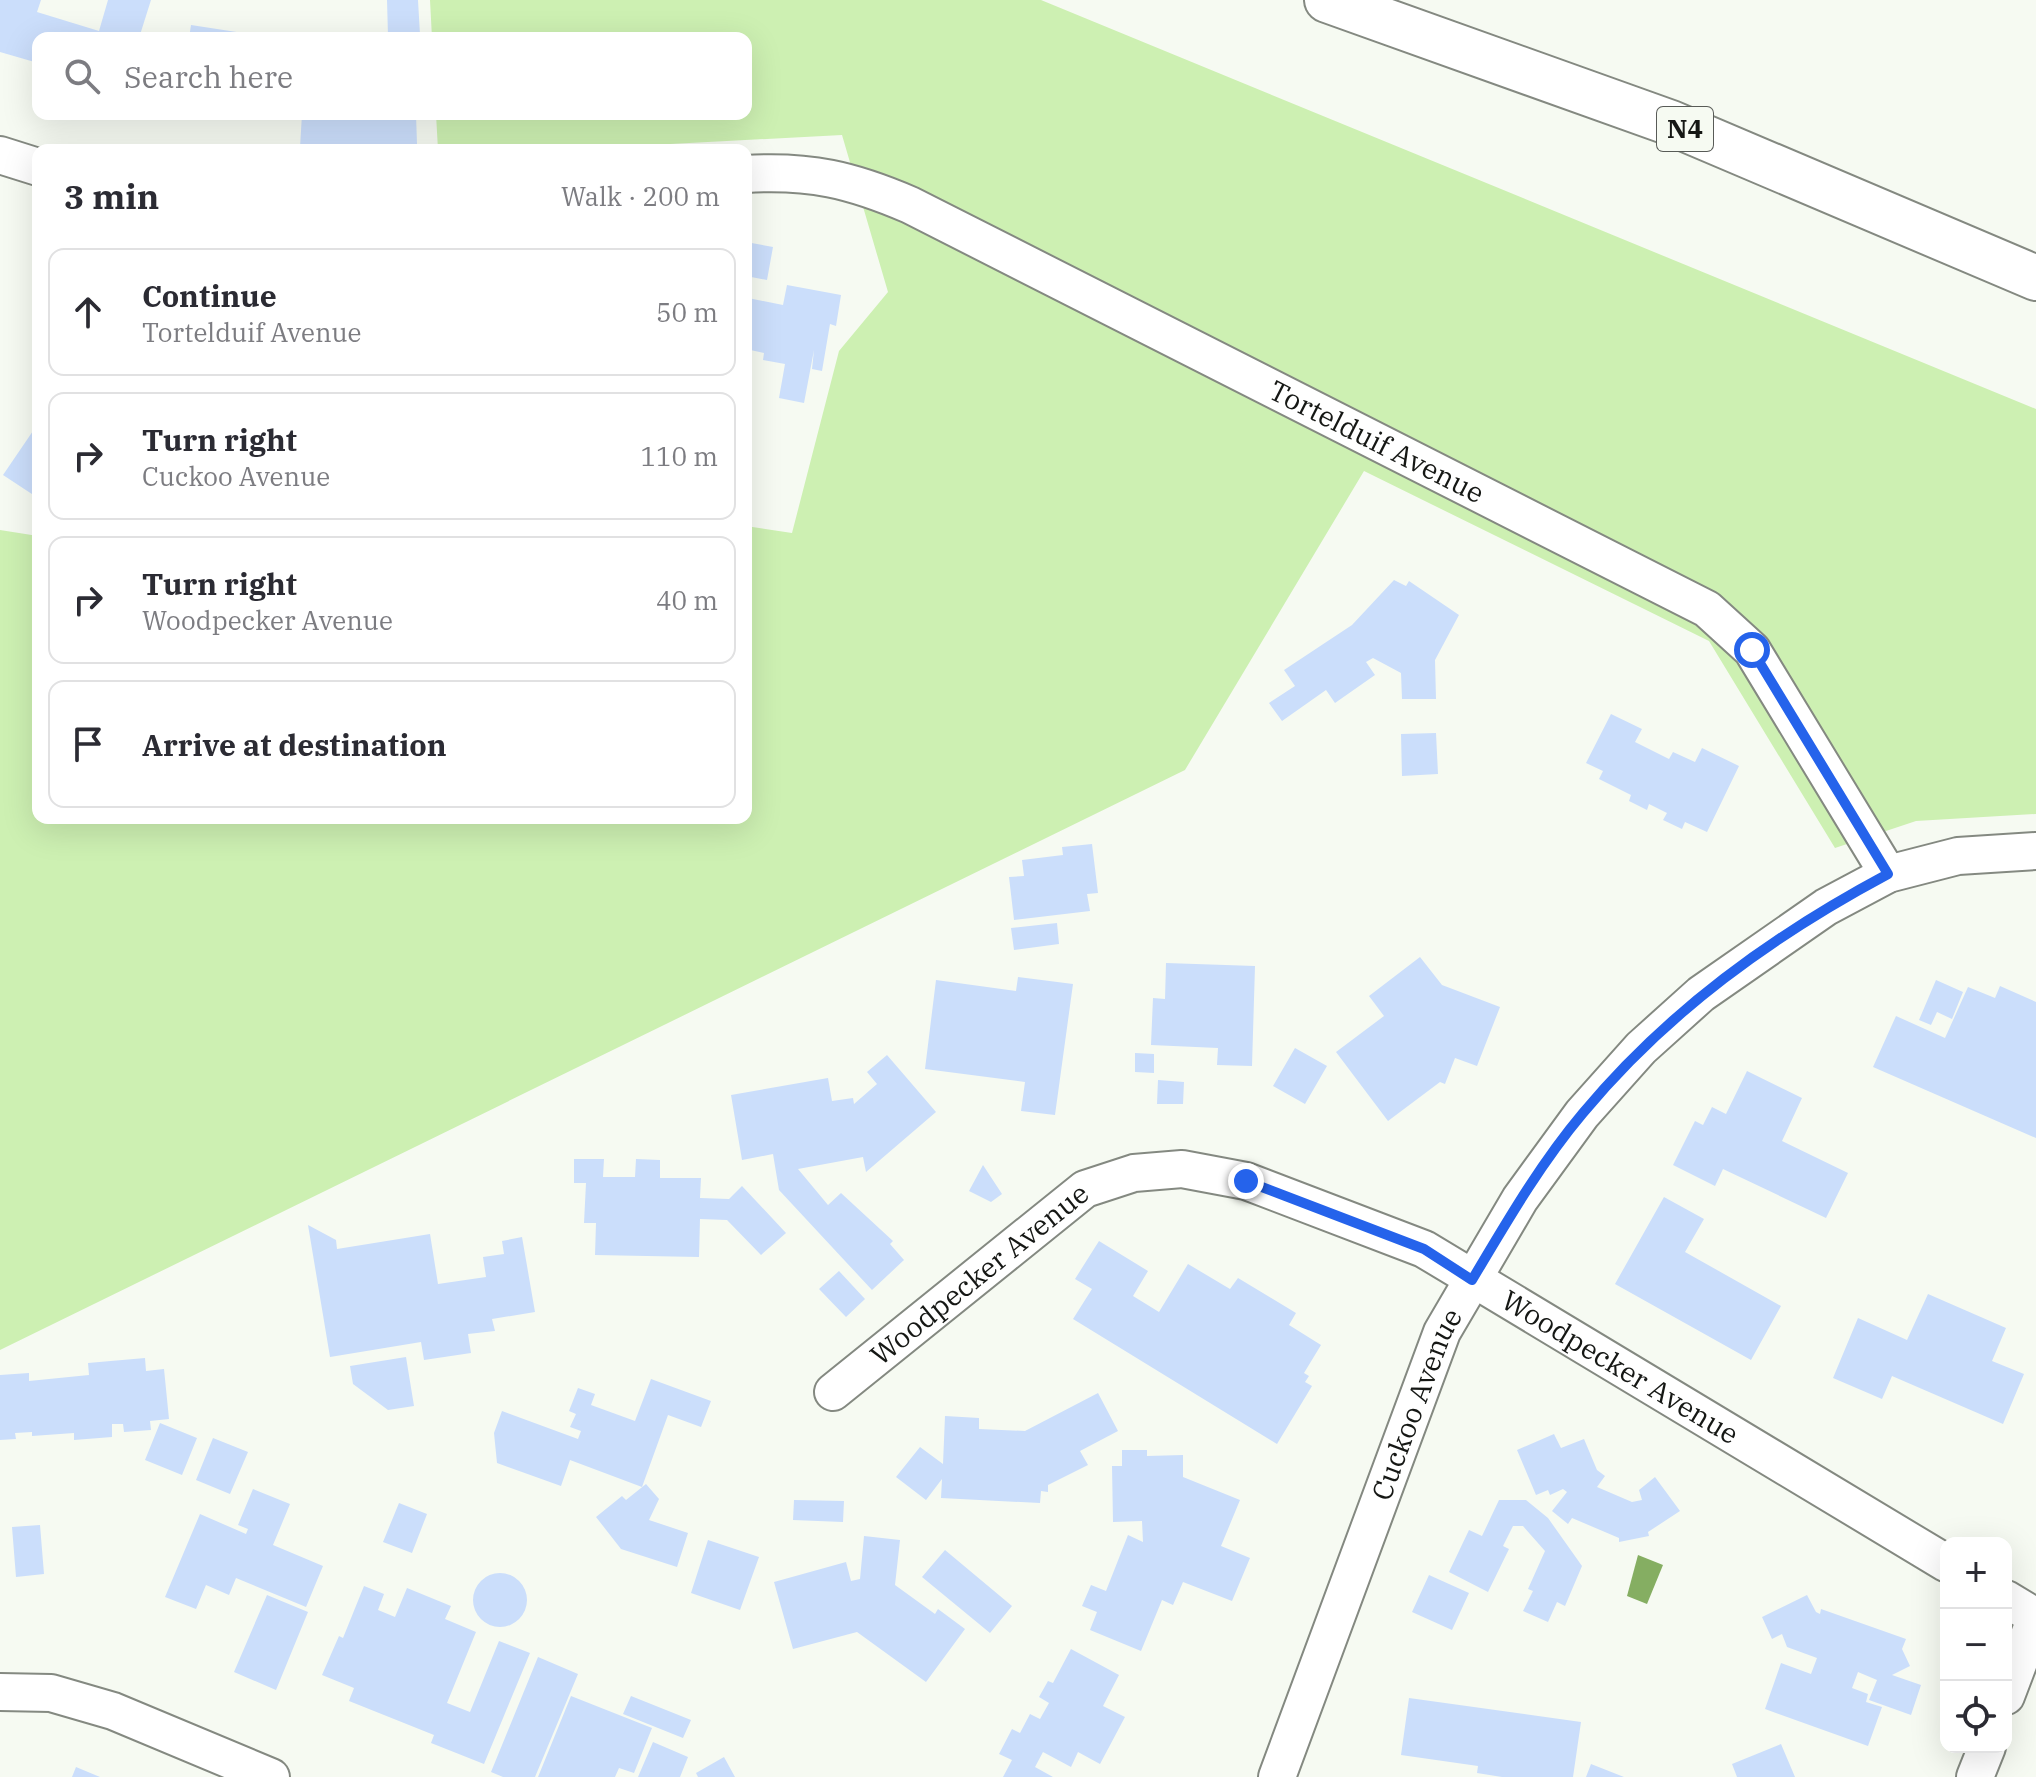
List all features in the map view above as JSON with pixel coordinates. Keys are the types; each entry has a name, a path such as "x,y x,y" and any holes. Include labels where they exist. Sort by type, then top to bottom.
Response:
{"highway":[{"name":"N4","path":"1327,0 1671,123 2036,278"}],"street":[{"path":"0,155 32,165"},
{"name":"Tortelduif Avenue","path":"752,174 812,173 862,184 910,205 1707,609 1752,650 1888,874"},
{"name":"Cuckoo Avenue","path":"1277,1777 1442,1332 1520,1199 1582,1114 1641,1048 1701,994 1762,948 1826,907 1888,874 1958,856 2036,851"},
{"name":"Woodpecker Avenue","path":"833,1392 1085,1189 1134,1173 1182,1169 1246,1181 1424,1249 1940,1559"},
{"path":"2012,1603 2036,1617 2012,1681"},
{"path":"0,1692 51,1693 113,1711 271,1777"},
{"path":"1975,1777 1985,1753"}],"shaded area":[{"path":"430,0 1041,0 2036,409 2036,814 1916,821 1835,848 1709,641 1364,471 1185,770 0,1350 0,530 32,535 32,824 752,824 752,527 792,533 839,351 888,292 842,135 672,144 438,144 436,120 752,120 752,32 432,32"},
{"path":"1638,1555 1663,1565 1647,1604 1627,1596"}],"building":[{"path":"0,0 41,0 37,12 99,31 108,0 151,0 141,32 32,32 32,61 0,52"},
{"path":"387,0 418,0 420,32 388,32"},
{"path":"191,25 236,32 190,32"},
{"path":"302,120 416,120 417,144 300,144"},
{"path":"752,243 773,247 767,280 752,277"},
{"path":"787,285 841,295 836,326 830,324 822,371 812,369 814,350 804,403 779,398 785,364 763,360 764,353 752,350 752,299 783,305"},
{"path":"32,432 32,494 3,475"},
{"path":"1394,580 1406,586 1409,581 1459,615 1435,660 1436,699 1402,699 1401,673 1373,658 1366,662 1375,675 1335,703 1326,690 1282,721 1269,703 1295,686 1284,670 1352,625"},
{"path":"1611,714 1642,729 1635,742 1669,759 1673,752 1695,762 1702,748 1739,766 1707,832 1685,822 1682,829 1663,820 1667,813 1649,804 1647,810 1629,801 1631,795 1599,779 1603,771 1586,763"},
{"path":"1436,733 1438,774 1402,776 1401,734"},
{"path":"1092,844 1098,893 1087,894 1090,911 1014,920 1009,877 1024,876 1022,860 1063,855 1062,847"},
{"path":"1057,923 1059,944 1014,950 1011,928"},
{"path":"1420,957 1442,985 1500,1007 1477,1066 1455,1058 1445,1084 1440,1082 1388,1121 1336,1052 1384,1016 1369,996"},
{"path":"1166,963 1255,966 1252,1066 1217,1065 1218,1048 1151,1045 1153,998 1165,999"},
{"path":"1018,977 1073,984 1055,1115 1021,1111 1025,1082 925,1069 936,980 1016,991"},
{"path":"1936,980 1963,992 1952,1019 1937,1012 1931,1025 1919,1020"},
{"path":"2000,986 2036,1002 2036,1138 1873,1067 1896,1016 1945,1038 1968,987 1995,998"},
{"path":"1295,1048 1327,1066 1305,1104 1273,1086"},
{"path":"1135,1053 1154,1054 1154,1073 1135,1072"},
{"path":"887,1055 936,1112 866,1172 863,1157 798,1169 828,1205 841,1193 893,1241 890,1244 904,1260 872,1290 779,1190 773,1154 742,1160 731,1095 828,1078 832,1101 853,1098 854,1104 877,1084 867,1072"},
{"path":"1747,1071 1802,1098 1782,1141 1848,1173 1826,1218 1723,1169 1715,1186 1673,1165 1695,1121 1703,1125 1712,1107 1726,1114"},
{"path":"1158,1080 1184,1082 1183,1104 1157,1104"},
{"path":"574,1159 604,1159 603,1177 635,1177 636,1159 660,1160 660,1178 701,1178 700,1198 729,1199 742,1186 786,1233 761,1255 727,1220 700,1219 699,1257 595,1255 596,1223 584,1223 586,1183 574,1183"},
{"path":"983,1165 1002,1194 991,1202 969,1191"},
{"path":"1664,1197 1704,1219 1685,1252 1781,1306 1751,1360 1615,1284"},
{"path":"308,1225 336,1240 337,1249 430,1234 438,1284 486,1277 483,1257 504,1254 502,1241 522,1237 535,1312 492,1319 495,1331 468,1334 471,1353 424,1360 421,1342 330,1357"},
{"path":"1099,1241 1148,1271 1133,1296 1159,1312 1188,1264 1230,1289 1238,1278 1296,1313 1289,1325 1321,1345 1304,1373 1309,1376 1305,1382 1312,1386 1277,1444 1073,1319 1092,1289 1075,1279"},
{"path":"839,1271 865,1299 846,1317 819,1289"},
{"path":"1928,1294 2006,1328 1992,1361 2024,1374 2003,1424 1892,1376 1882,1399 1833,1378 1858,1318 1907,1340"},
{"path":"406,1357 414,1406 388,1410 353,1384 350,1366"},
{"path":"145,1358 146,1371 164,1369 169,1419 150,1421 151,1430 124,1432 123,1424 112,1424 112,1437 74,1440 74,1433 32,1436 32,1432 15,1433 16,1439 0,1440 0,1375 29,1373 29,1381 89,1375 88,1363"},
{"path":"651,1379 711,1401 701,1427 668,1415 642,1487 570,1460 561,1486 497,1463 494,1433 502,1411 578,1439 581,1431 570,1427 576,1414 569,1411 578,1388 595,1394 591,1405 635,1421"},
{"path":"1098,1393 1118,1431 1080,1451 1088,1465 1048,1485 1048,1492 1041,1491 1040,1503 941,1498 942,1479 926,1500 896,1477 920,1447 943,1464 945,1416 979,1418 979,1429 1025,1431"},
{"path":"160,1423 197,1438 182,1475 145,1460"},
{"path":"1554,1434 1561,1448 1584,1439 1597,1470 1605,1476 1597,1487 1632,1502 1642,1500 1639,1490 1655,1477 1680,1511 1648,1532 1649,1536 1619,1542 1619,1538 1572,1518 1568,1524 1552,1511 1567,1492 1563,1489 1550,1495 1548,1490 1536,1495 1517,1450"},
{"path":"213,1438 248,1452 230,1494 196,1480"},
{"path":"1122,1450 1147,1450 1147,1456 1183,1455 1183,1477 1240,1500 1221,1546 1250,1558 1232,1601 1183,1582 1173,1605 1162,1600 1141,1651 1090,1630 1097,1612 1082,1606 1091,1585 1106,1591 1128,1535 1143,1542 1142,1521 1113,1522 1112,1466 1122,1466"},
{"path":"646,1484 659,1499 649,1520 688,1533 677,1567 621,1549 596,1517 622,1496 626,1500"},
{"path":"253,1489 290,1504 273,1545 323,1566 306,1607 236,1578 229,1595 206,1585 196,1609 165,1597 200,1514 246,1534 248,1529 238,1525"},
{"path":"794,1500 844,1501 843,1522 793,1520"},
{"path":"1499,1500 1526,1500 1548,1518 1582,1566 1565,1606 1557,1602 1548,1622 1523,1611 1533,1591 1528,1589 1545,1551 1523,1526 1513,1526 1503,1546 1509,1549 1488,1592 1449,1572 1469,1530 1482,1536"},
{"path":"399,1503 427,1514 412,1553 383,1542"},
{"path":"40,1525 44,1574 16,1577 12,1527"},
{"path":"864,1536 900,1540 895,1585 935,1614 938,1609 965,1629 926,1682 857,1632 793,1649 774,1582 846,1562 851,1581 860,1579"},
{"path":"708,1540 759,1557 740,1610 691,1593"},
{"path":"945,1550 1012,1606 990,1633 922,1577"},
{"path":"500,1573 519,1581 527,1600 519,1619 500,1627 481,1619 473,1600 481,1581"},
{"path":"1429,1575 1469,1593 1452,1630 1412,1612"},
{"path":"364,1586 384,1594 378,1610 395,1617 407,1588 451,1606 445,1619 476,1632 447,1703 470,1712 499,1641 530,1653 484,1764 431,1743 434,1735 349,1701 354,1688 322,1675 339,1636 343,1638"},
{"path":"267,1595 308,1612 276,1690 234,1672"},
{"path":"1807,1595 1820,1614 1821,1609 1906,1639 1902,1649 1910,1666 1892,1675 1921,1685 1911,1715 1869,1700 1877,1680 1858,1672 1852,1688 1868,1694 1866,1702 1882,1707 1868,1746 1765,1709 1781,1663 1811,1674 1817,1658 1787,1647 1782,1634 1772,1639 1762,1617"},
{"path":"1071,1649 1119,1675 1103,1706 1125,1717 1100,1764 1078,1752 1071,1767 1043,1752 1035,1767 1053,1777 1003,1777 1012,1760 999,1754 1012,1729 1020,1733 1030,1714 1040,1719 1049,1703 1039,1697 1048,1681 1053,1683"},
{"path":"538,1657 578,1674 535,1777 503,1777 491,1772"},
{"path":"571,1696 652,1728 634,1773 619,1768 615,1777 538,1777"},
{"path":"631,1696 691,1720 683,1738 623,1714"},
{"path":"1409,1698 1581,1722 1573,1777 1502,1777 1477,1773 1478,1766 1401,1755"},
{"path":"653,1742 688,1757 680,1777 638,1777"},
{"path":"1781,1744 1795,1777 1737,1777 1732,1764"},
{"path":"724,1757 735,1777 698,1777 696,1773"},
{"path":"1591,1764 1624,1777 1586,1777"},
{"path":"76,1767 100,1777 72,1777"}],"route":[{"path":"1246,1181 1424,1249 1472,1280 1520,1199 1582,1114 1641,1048 1701,994 1762,948 1826,907 1888,874 1752,650"}]}
